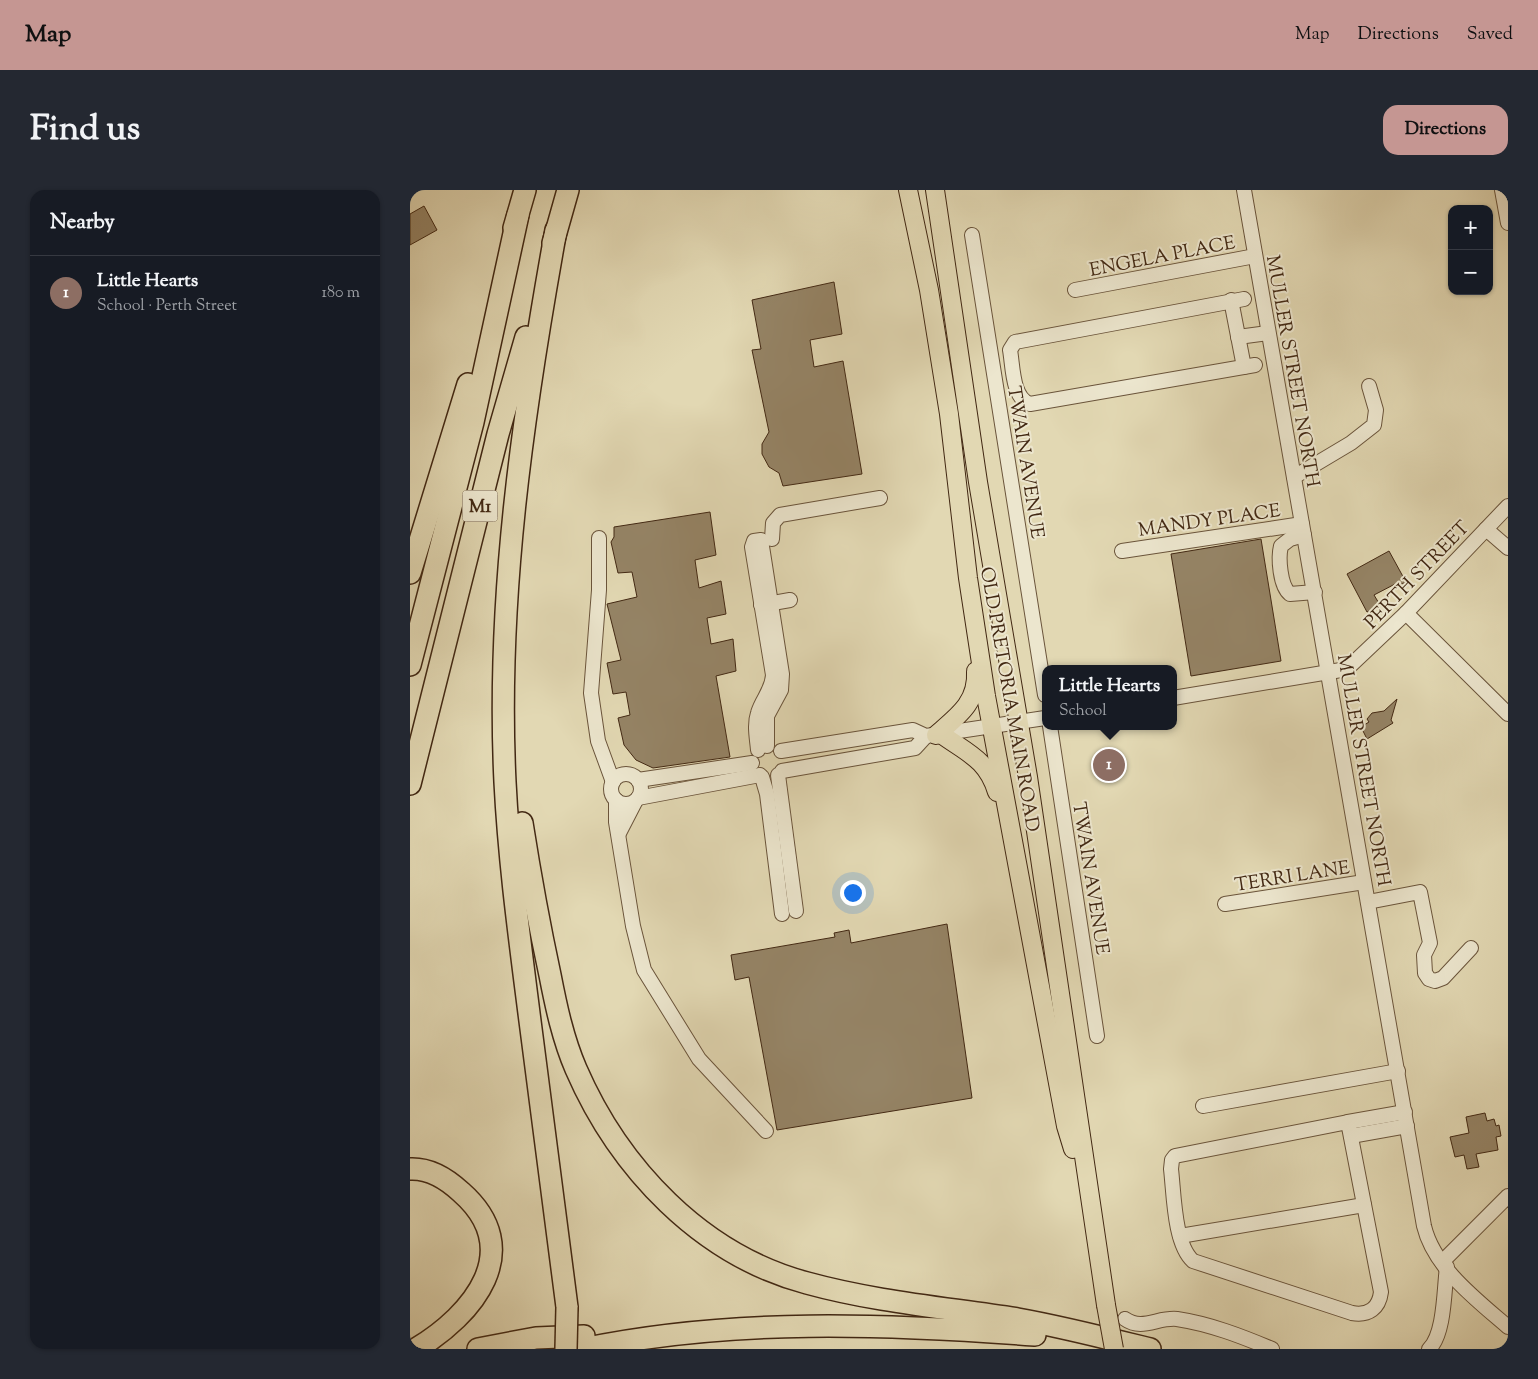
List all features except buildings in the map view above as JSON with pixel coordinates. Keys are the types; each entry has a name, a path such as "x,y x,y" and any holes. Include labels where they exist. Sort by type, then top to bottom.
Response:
{"highway":[{"path":"410,573 525,190"},
{"path":"566,1349 567,1307 519,937 505,782 505,720 506,601 514,502 536,339 556,230 568,190"},
{"name":"M1","path":"410,665 473,422 518,215"},
{"name":"M1","path":"410,784 498,434 556,230"},
{"path":"505,720 540,931 557,1010 576,1068 598,1111 622,1149 657,1194 696,1228 744,1259 804,1283 855,1295 1066,1328 1150,1349"},
{"path":"410,1169 435,1174 451,1183 468,1198 483,1218 489,1234 490,1259 486,1277 472,1302 460,1317 438,1336 416,1349"},
{"path":"478,1349 536,1338 739,1327 828,1325 1064,1336 1129,1349"},
{"path":"583,1349 739,1327"}],"main road":[{"name":"OLD PRETORIA MAIN ROAD","path":"908,190 929,290 949,414 971,598 993,726 1066,1126 1091,1212"},
{"name":"OLD PRETORIA MAIN ROAD","path":"935,190 978,482 1018,722 1091,1212 1114,1349"},
{"path":"971,598 975,690 966,707 934,735 981,762 987,768 992,777 1017,860"}],"street":[{"name":"MULLER STREET NORTH","path":"1244,190 1424,1226 1445,1264 1476,1298 1508,1326"},
{"path":"1502,190 1508,223"},
{"name":"TWAIN AVENUE","path":"972,235 1042,676"},
{"name":"ENGELA PLACE","path":"1075,290 1255,256"},
{"path":"1238,300 1238,337 1249,366 1033,404 1023,401 1016,388 1010,350 1015,342 1238,300"},
{"path":"1238,337 1268,333"},
{"path":"1294,477 1351,443 1374,425 1376,410 1369,386"},
{"path":"772,539 773,523 780,515 880,498"},
{"name":"PERTH STREET","path":"1177,697 1341,670 1356,661 1406,613 1508,506"},
{"path":"1486,529 1508,548"},
{"path":"1303,530 1281,546 1281,565 1285,589 1290,594 1315,592"},
{"name":"MANDY PLACE","path":"1122,551 1303,530"},
{"path":"599,538 599,590 591,693 598,741 605,762 625,779 641,789 619,833"},
{"path":"789,912 779,840 761,776 756,721 768,704 773,675 766,604 790,600"},
{"path":"1406,613 1508,714"},
{"path":"766,1131 700,1059 644,970 633,926 616,822 616,800 612,792 625,779 759,753 781,752 913,730 934,735 1042,718"},
{"name":"TWAIN AVENUE","path":"1051,730 1097,1036"},
{"path":"616,800 625,804 636,800 761,776 773,777 780,773 915,748 934,735"},
{"path":"779,840 780,773 785,761 781,752"},
{"name":"TERRI LANE","path":"1225,904 1364,882"},
{"path":"1368,902 1420,892 1430,943 1424,955 1425,973 1429,979 1435,981 1443,978 1471,948"},
{"path":"1203,1106 1398,1071"},
{"path":"1348,1122 1381,1292 1378,1305 1363,1314 1352,1314 1193,1262 1186,1254 1180,1236 1170,1164 1175,1156 1348,1122 1405,1112"},
{"path":"1351,1136 1407,1126"},
{"path":"1429,1349 1436,1338 1440,1322 1445,1264 1508,1196"},
{"path":"1180,1236 1364,1205"},
{"path":"1125,1319 1137,1324 1169,1319 1183,1320 1226,1331 1272,1349"}],"place":[{"name":"Little Hearts","path":"1109,765"}]}
